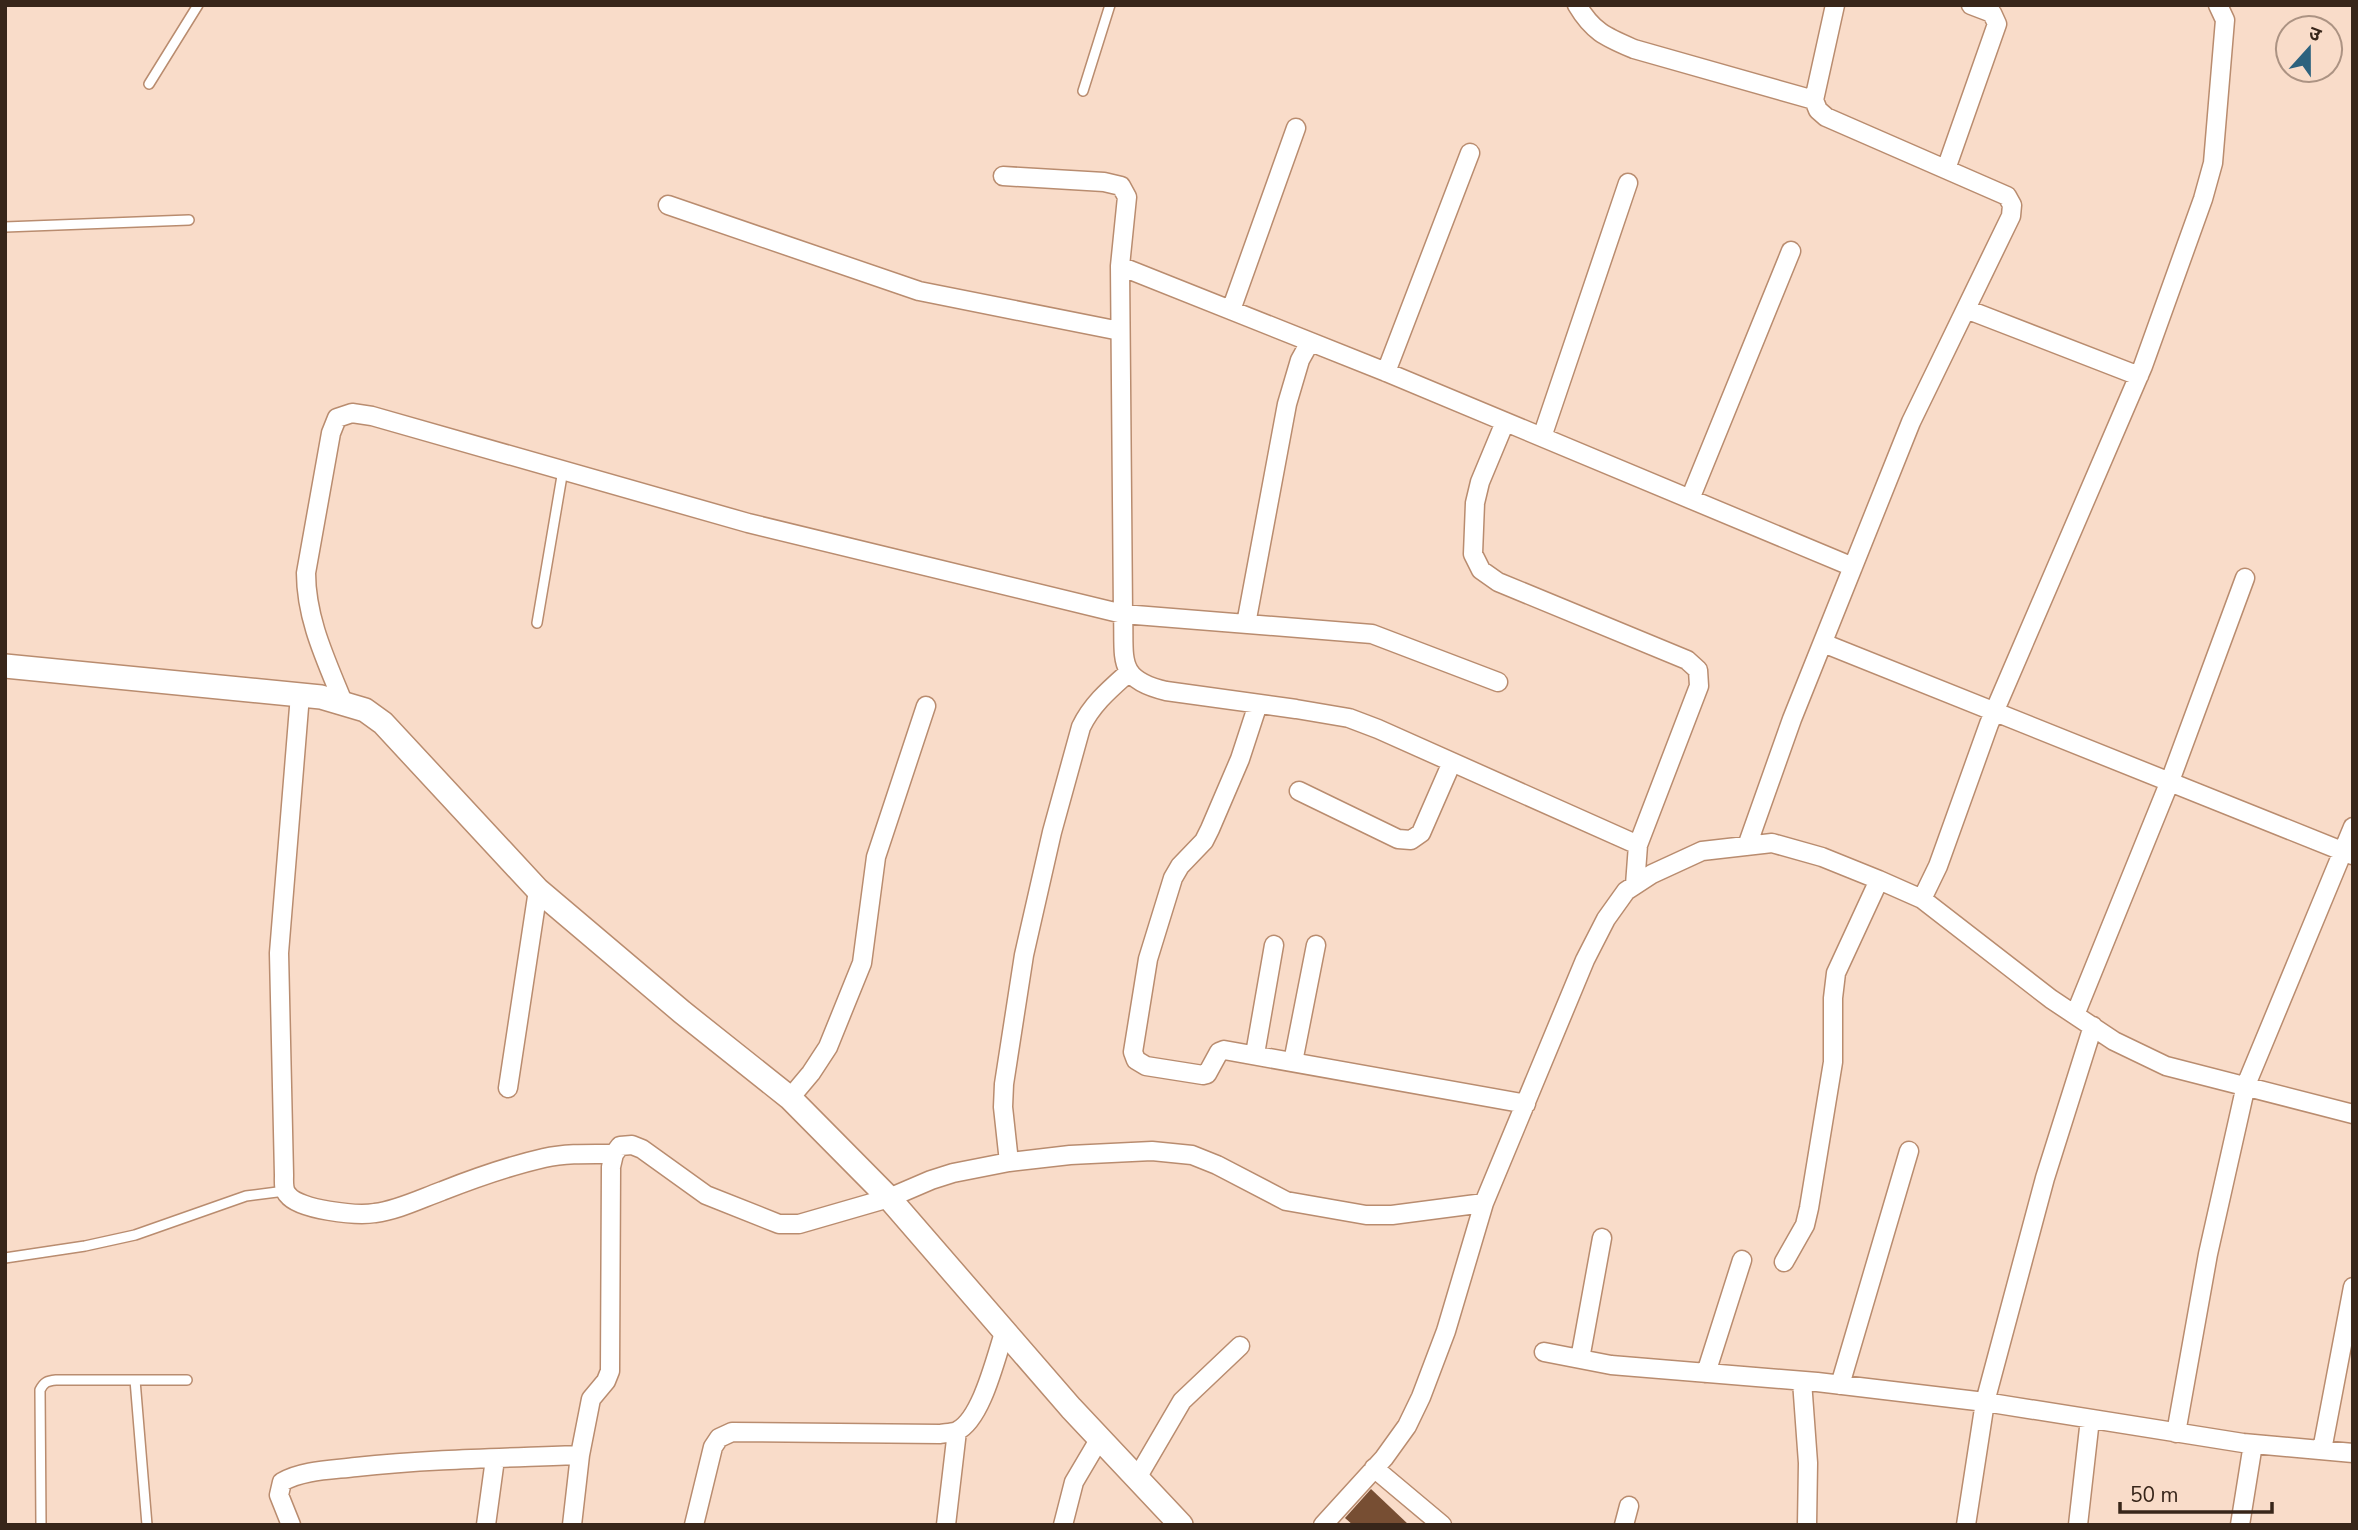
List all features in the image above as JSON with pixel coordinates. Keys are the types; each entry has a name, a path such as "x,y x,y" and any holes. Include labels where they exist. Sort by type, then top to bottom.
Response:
{"street":[{"path":"1577,5 1588,24 1606,37 1634,49 1814,100"},
{"path":"1747,846 1792,719 1911,422 2011,216 2012,205 2007,196 1826,117 1818,110 1814,100 1835,5"},
{"path":"1946,170 1997,24 1992,13 1971,5"},
{"path":"1922,899 1938,866 1995,711 2138,376 2199,211 2213,163 2225,20 2218,5"},
{"path":"1231,310 1296,128"},
{"path":"1386,372 1470,153"},
{"path":"1003,176 1104,182 1121,186 1127,197 1120,266 1123,614 1125,668 1135,680 1149,687 1349,718 1638,845"},
{"path":"1542,438 1628,183"},
{"path":"668,205 919,291 1121,331"},
{"path":"1690,499 1791,251"},
{"path":"1120,266 1386,372 1853,567"},
{"path":"1966,309 2138,376"},
{"path":"1246,624 1287,404 1300,360 1310,342"},
{"path":"343,702 312,624 306,595 306,573 331,433 337,418 352,413 372,416 748,523 1123,614 1372,635 1498,682"},
{"path":"1505,422 1480,482 1475,503 1472,554 1481,570 1497,582 1687,660 1698,670 1699,686 1638,845 1635,885"},
{"path":"2075,1015 2170,781 2245,578"},
{"path":"1823,643 2348,853"},
{"path":"5,666 300,695 343,702 365,710 383,723 401,739 538,890 682,1012 790,1098 889,1198 1100,1438 1181,1525"},
{"path":"1009,1162 1003,1107 1004,1084 1024,955 1052,832 1087,714 1129,672"},
{"path":"300,695 279,953 285,1191 289,1198 353,1214 375,1213 482,1175 544,1158 567,1154 614,1154"},
{"path":"1258,704 1240,759 1210,829 1204,841 1173,877 1148,959 1133,1052 1136,1060 1146,1066 1203,1075 1207,1074 1219,1052 1224,1050 1526,1104"},
{"path":"790,1098 828,1047 862,963 876,857 926,706"},
{"path":"1299,791 1398,839 1411,840 1421,833 1452,762"},
{"path":"2176,1433 2208,1254 2246,1085 2348,853 2353,827"},
{"path":"1323,1525 1374,1468 1406,1426 1420,1397 1447,1331 1484,1203 1585,960 1606,919 1626,891 1651,874 1702,851 1772,843 1822,857 1879,880 1922,899 2051,999 2114,1041 2166,1066 2353,1114"},
{"path":"1784,1262 1805,1225 1809,1208 1833,1062 1833,998 1836,973 1879,880"},
{"path":"508,1088 538,890"},
{"path":"1255,1054 1273,945"},
{"path":"1293,1062 1316,945"},
{"path":"1966,1525 1984,1402 2045,1178 2093,1026"},
{"path":"572,1525 580,1455 591,1399 606,1381 610,1371 611,1167 614,1154 620,1146 632,1145 642,1149 706,1195 779,1224 799,1224 889,1198 953,1173 1009,1162 1070,1155 1173,1152 1192,1155 1286,1201 1366,1215 1392,1215 1484,1203"},
{"path":"1840,1385 1909,1151"},
{"path":"1580,1359 1602,1238"},
{"path":"1706,1373 1742,1260"},
{"path":"2322,1450 2353,1287"},
{"path":"694,1525 713,1447 719,1438 732,1432 940,1434 957,1431 971,1419 979,1406 1005,1331"},
{"path":"1138,1478 1182,1401 1240,1346"},
{"path":"1544,1352 1611,1365 1802,1381 1984,1402 2253,1444 2353,1453"},
{"path":"1802,1381 1808,1463 1808,1525"},
{"path":"2078,1525 2090,1419"},
{"path":"946,1525 957,1431"},
{"path":"1063,1525 1074,1482 1100,1438"},
{"path":"2240,1525 2253,1444"},
{"path":"291,1525 279,1495 282,1482 289,1478 324,1471 404,1462 580,1455"},
{"path":"486,1525 495,1459"},
{"path":"1374,1468 1442,1525"},
{"path":"1624,1525 1629,1506"}],"lane":[{"path":"149,84 198,5"},
{"path":"1083,91 1110,5"},
{"path":"5,227 190,220"},
{"path":"537,623 563,470"},
{"path":"5,1258 85,1246 176,1222 246,1196 285,1191"},
{"path":"41,1525 40,1390 43,1384 56,1380 187,1380"},
{"path":"135,1380 147,1525"}],"building":[{"path":"1371,1489 1409,1525 1353,1525 1345,1518"}]}
